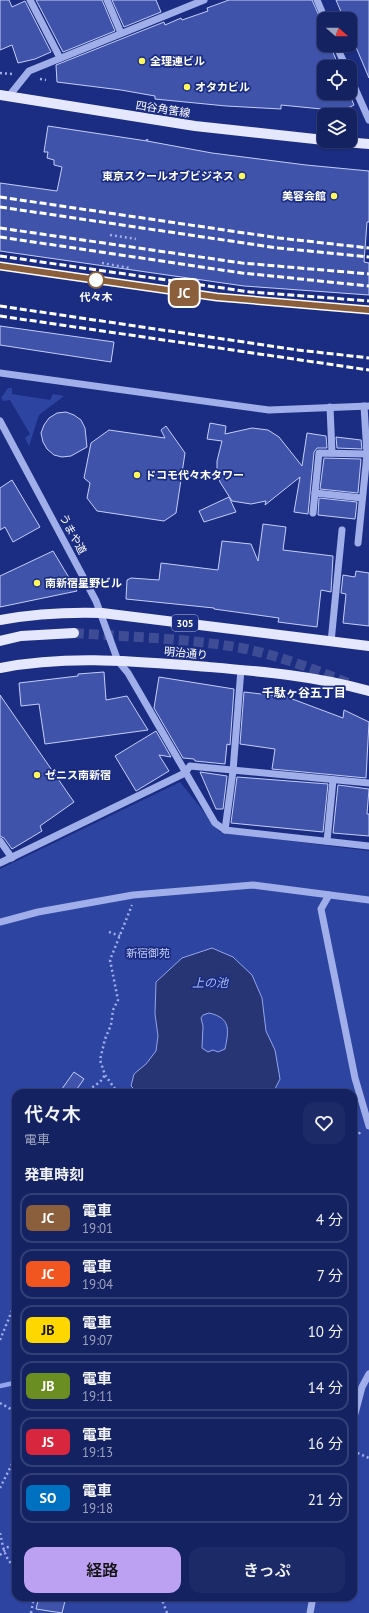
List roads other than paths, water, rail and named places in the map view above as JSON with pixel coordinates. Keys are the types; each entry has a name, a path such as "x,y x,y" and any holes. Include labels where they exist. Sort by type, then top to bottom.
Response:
{"main road":[{"name":"四谷角筈線","path":"4,96 195,126 317,139"},
{"path":"357,143 369,144"},
{"name":"305","path":"0,620 22,616 82,613 102,614 369,646"},
{"path":"0,640 21,636 74,633"},
{"name":"明治通り","path":"0,668 54,662 133,660 241,669 309,678 343,684 369,691"}],"street":[{"path":"30,0 60,58"},
{"path":"107,0 121,33"},
{"path":"4,96 29,71 204,0"},
{"path":"317,0 322,12"},
{"path":"357,93 369,120"},
{"path":"0,373 269,410 367,406 367,454 358,544"},
{"path":"330,408 332,453"},
{"name":"うまや道","path":"0,421 102,614 118,661 128,673 215,823 224,830"},
{"path":"313,513 319,453 367,454"},
{"path":"315,493 362,498"},
{"path":"331,642 342,530"},
{"path":"241,669 233,771 224,830 369,846"},
{"path":"0,863 185,773 190,766 369,783"},
{"path":"327,841 333,780"},
{"path":"0,841 12,858"},
{"path":"0,922 38,912 133,895 253,885 369,900"},
{"path":"329,896 321,909 354,1078 369,1126"},
{"path":"357,1406 362,1387 369,1374"},
{"path":"310,1613 312,1601"}],"water":[{"name":"上の池","path":"212,948 233,957 252,975 262,998 266,1031 275,1050 280,1079 275,1089 134,1089 131,1086 134,1074 146,1064 156,1051 158,1036 155,1014 156,982 182,958","holes":["209,1013 221,1018 227,1026 225,1049 218,1052 213,1050 208,1052 202,1048 203,1026 201,1018 203,1015"]}],"waterway":[{"path":"0,1386 12,1383"}],"tunnel":[{"path":"74,633 178,640 241,648 282,658 348,683"}],"railway":[{"path":"0,197 279,238 369,248"},
{"path":"0,207 278,248 369,257"},
{"path":"0,228 242,263 369,274"},
{"path":"0,237 242,273 369,286"},
{"path":"0,256 250,292 369,301"},
{"path":"0,266 217,297 369,310"},
{"path":"0,306 298,350 369,358"},
{"path":"0,316 369,370"}],"train":[{"name":"JC","path":"0,266 217,297 294,305 369,310"}],"place":[{"name":"全理連ビル","path":"142,61"},
{"name":"オタカビル","path":"187,87"},
{"name":"東京スクールオブビジネス","path":"242,176"},
{"name":"美容会館","path":"334,196"},
{"name":"代々木","path":"96,280"},
{"name":"ドコモ代々木タワー","path":"137,475"},
{"name":"南新宿星野ビル","path":"37,583"},
{"name":"ゼニス南新宿","path":"37,775"}],"district":[{"name":"千駄ヶ谷五丁目","path":"304,692"}],"park label":[{"name":"新宿御苑","path":"148,953"}]}
